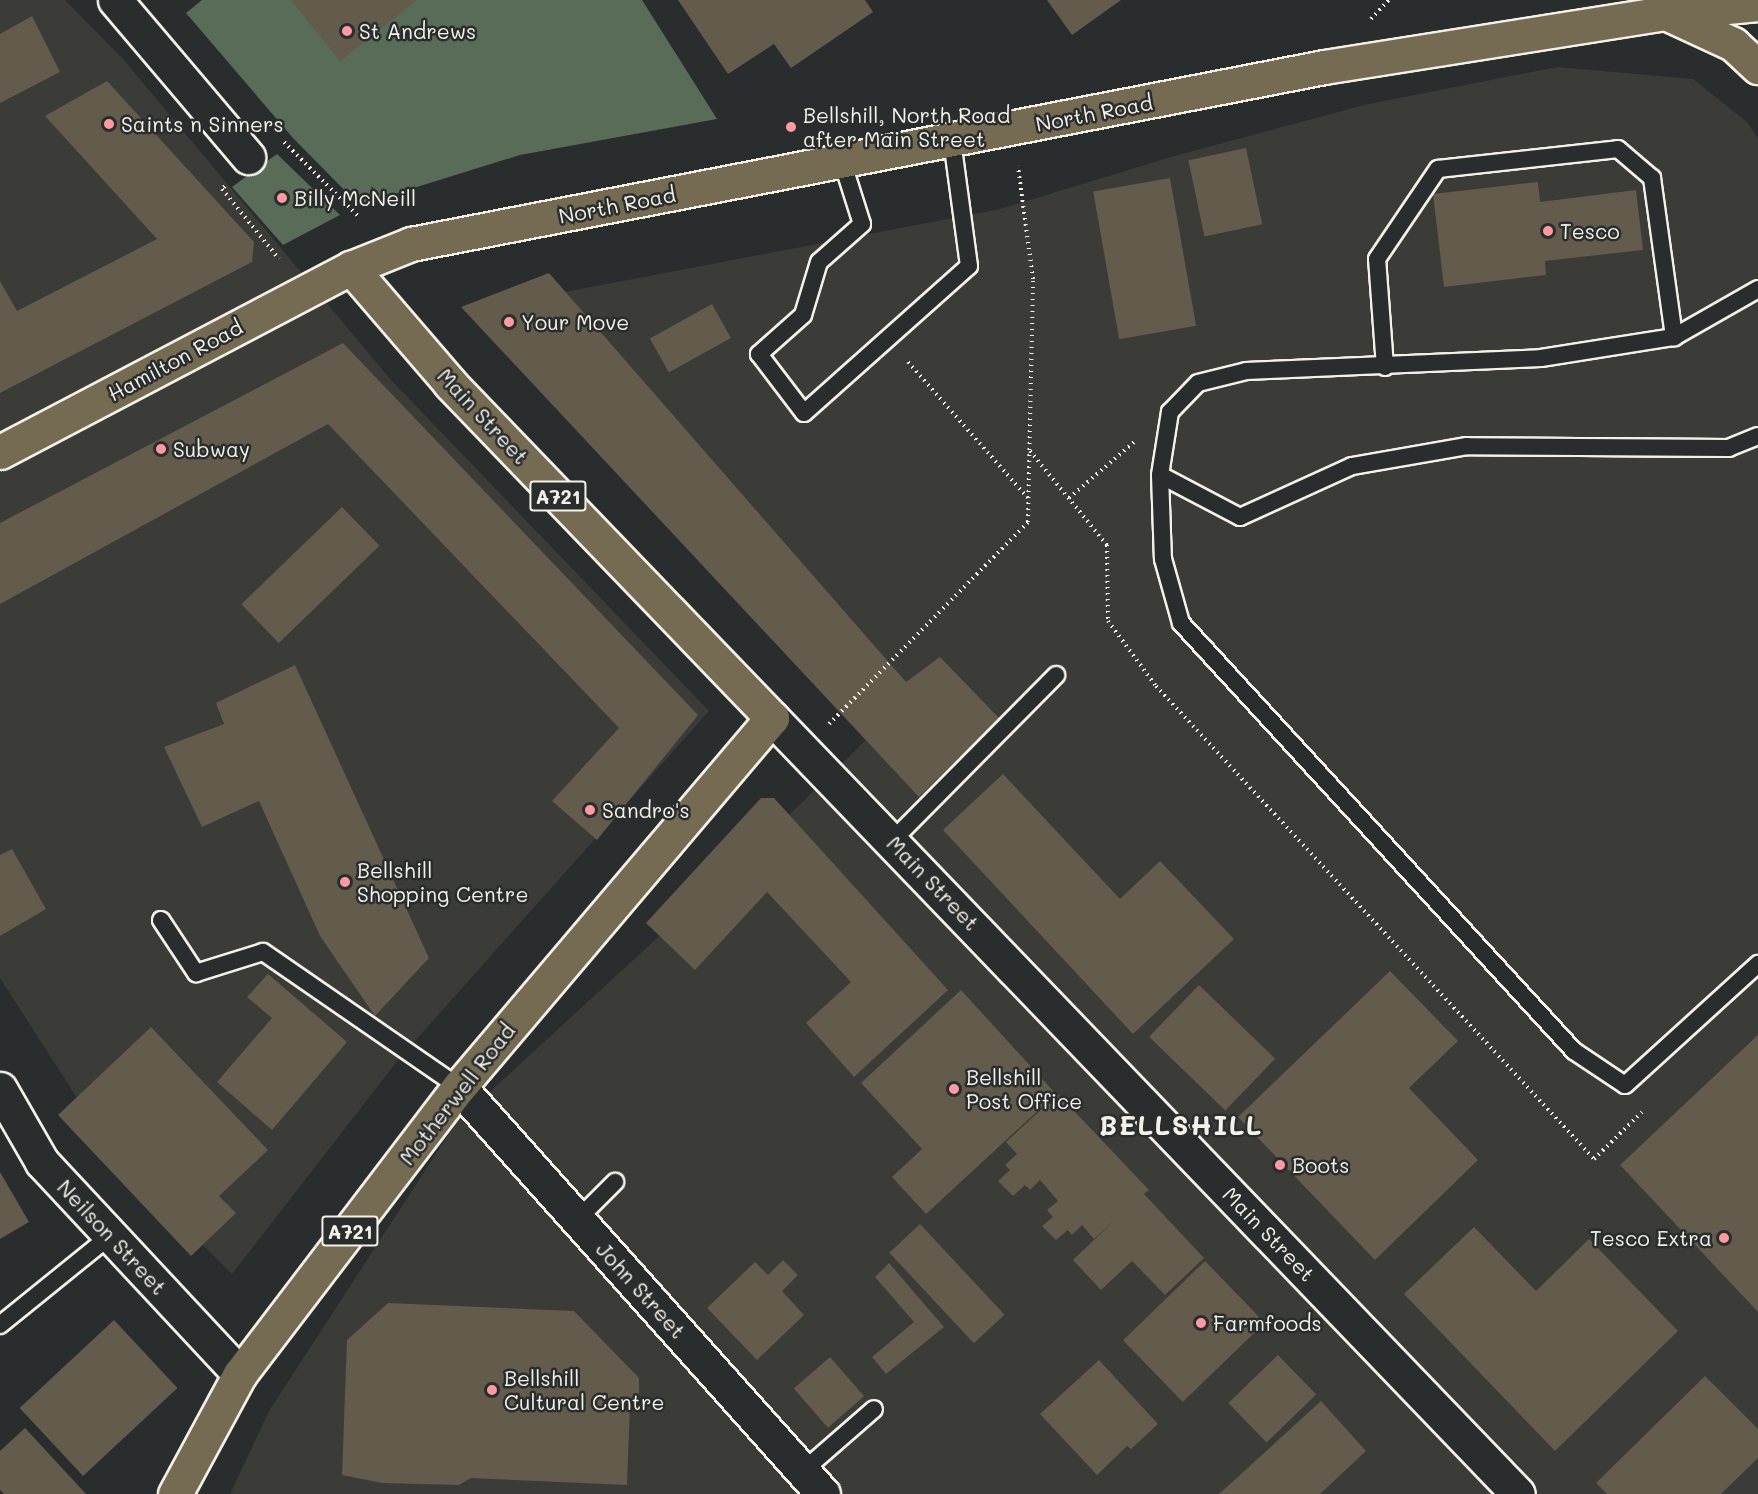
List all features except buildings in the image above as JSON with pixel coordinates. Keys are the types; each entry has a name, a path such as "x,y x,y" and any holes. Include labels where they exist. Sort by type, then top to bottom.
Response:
{"main road":[{"name":"North Road","path":"351,268 411,244 952,141 1324,67 1666,13 1758,4"},
{"path":"1666,13 1733,44 1758,67"},
{"name":"Hamilton Road","path":"2,447 351,268"},
{"name":"Main Street","path":"351,268 450,383 772,718"},
{"name":"Motherwell Road","path":"183,1490 240,1374 459,1087 772,718"}],"street":[{"path":"115,0 248,157"},
{"name":"Main Street","path":"772,718 802,753 893,840 1518,1494"},
{"name":"John Street","path":"459,1087 813,1483"},
{"name":"Neilson Street","path":"0,1089 42,1162 240,1374"}],"lane":[{"path":"842,161 862,224 819,262 803,315 759,354 804,413 969,266 952,141"},
{"path":"1385,367 1377,260 1438,169 1618,149 1652,178 1674,337"},
{"path":"1758,289 1674,337 1541,358 1385,367 1246,371 1198,383 1170,412 1160,475 1163,559 1181,623 1574,1051 1625,1085 1758,964"},
{"path":"1160,475 1240,517 1352,466 1467,446 1729,448 1758,436"},
{"path":"893,840 1056,675"},
{"path":"162,920 196,973 263,952 459,1087"},
{"path":"577,1220 615,1182"},
{"path":"0,1325 111,1235"},
{"path":"813,1483 874,1409"}],"path":[{"path":"802,753 1028,522 1033,279 1013,129"},
{"path":"279,259 222,189 248,157 283,141 360,218"},
{"path":"887,339 1029,498"},
{"path":"1069,498 1170,412"},
{"path":"1030,451 1107,545 1108,621 1155,687 1594,1159 1650,1103 1653,1061"}],"shaded area":[{"path":"0,0 65,0 123,59 391,380 709,711 398,1060 232,1274 115,1157 0,978"},
{"path":"1557,67 1693,79 1747,122 1758,138 1758,1494 230,1494 269,1411 456,1123 755,848 901,706 513,302 1000,209 1171,157 1364,105"}],"green space":[{"path":"202,0 642,0 717,119 520,155 359,205 293,138 186,13"},
{"path":"277,154 340,215 283,245 232,187"}],"place":[{"name":"St Andrews","path":"347,31"},
{"name":"Saints n Sinners","path":"109,124"},
{"name":"Bellshill, North Road after Main Street","path":"791,127"},
{"name":"Billy McNeill","path":"282,198"},
{"name":"Tesco","path":"1548,231"},
{"name":"Your Move","path":"509,322"},
{"name":"Subway","path":"161,449"},
{"name":"Sandro's","path":"590,810"},
{"name":"Bellshill Shopping Centre","path":"345,882"},
{"name":"Bellshill Post Office","path":"954,1089"},
{"name":"Boots","path":"1280,1165"},
{"name":"Tesco Extra","path":"1724,1238"},
{"name":"Farmfoods","path":"1201,1323"},
{"name":"Bellshill Cultural Centre","path":"492,1390"}],"district":[{"name":"BELLSHILL","path":"1181,1125"}]}
